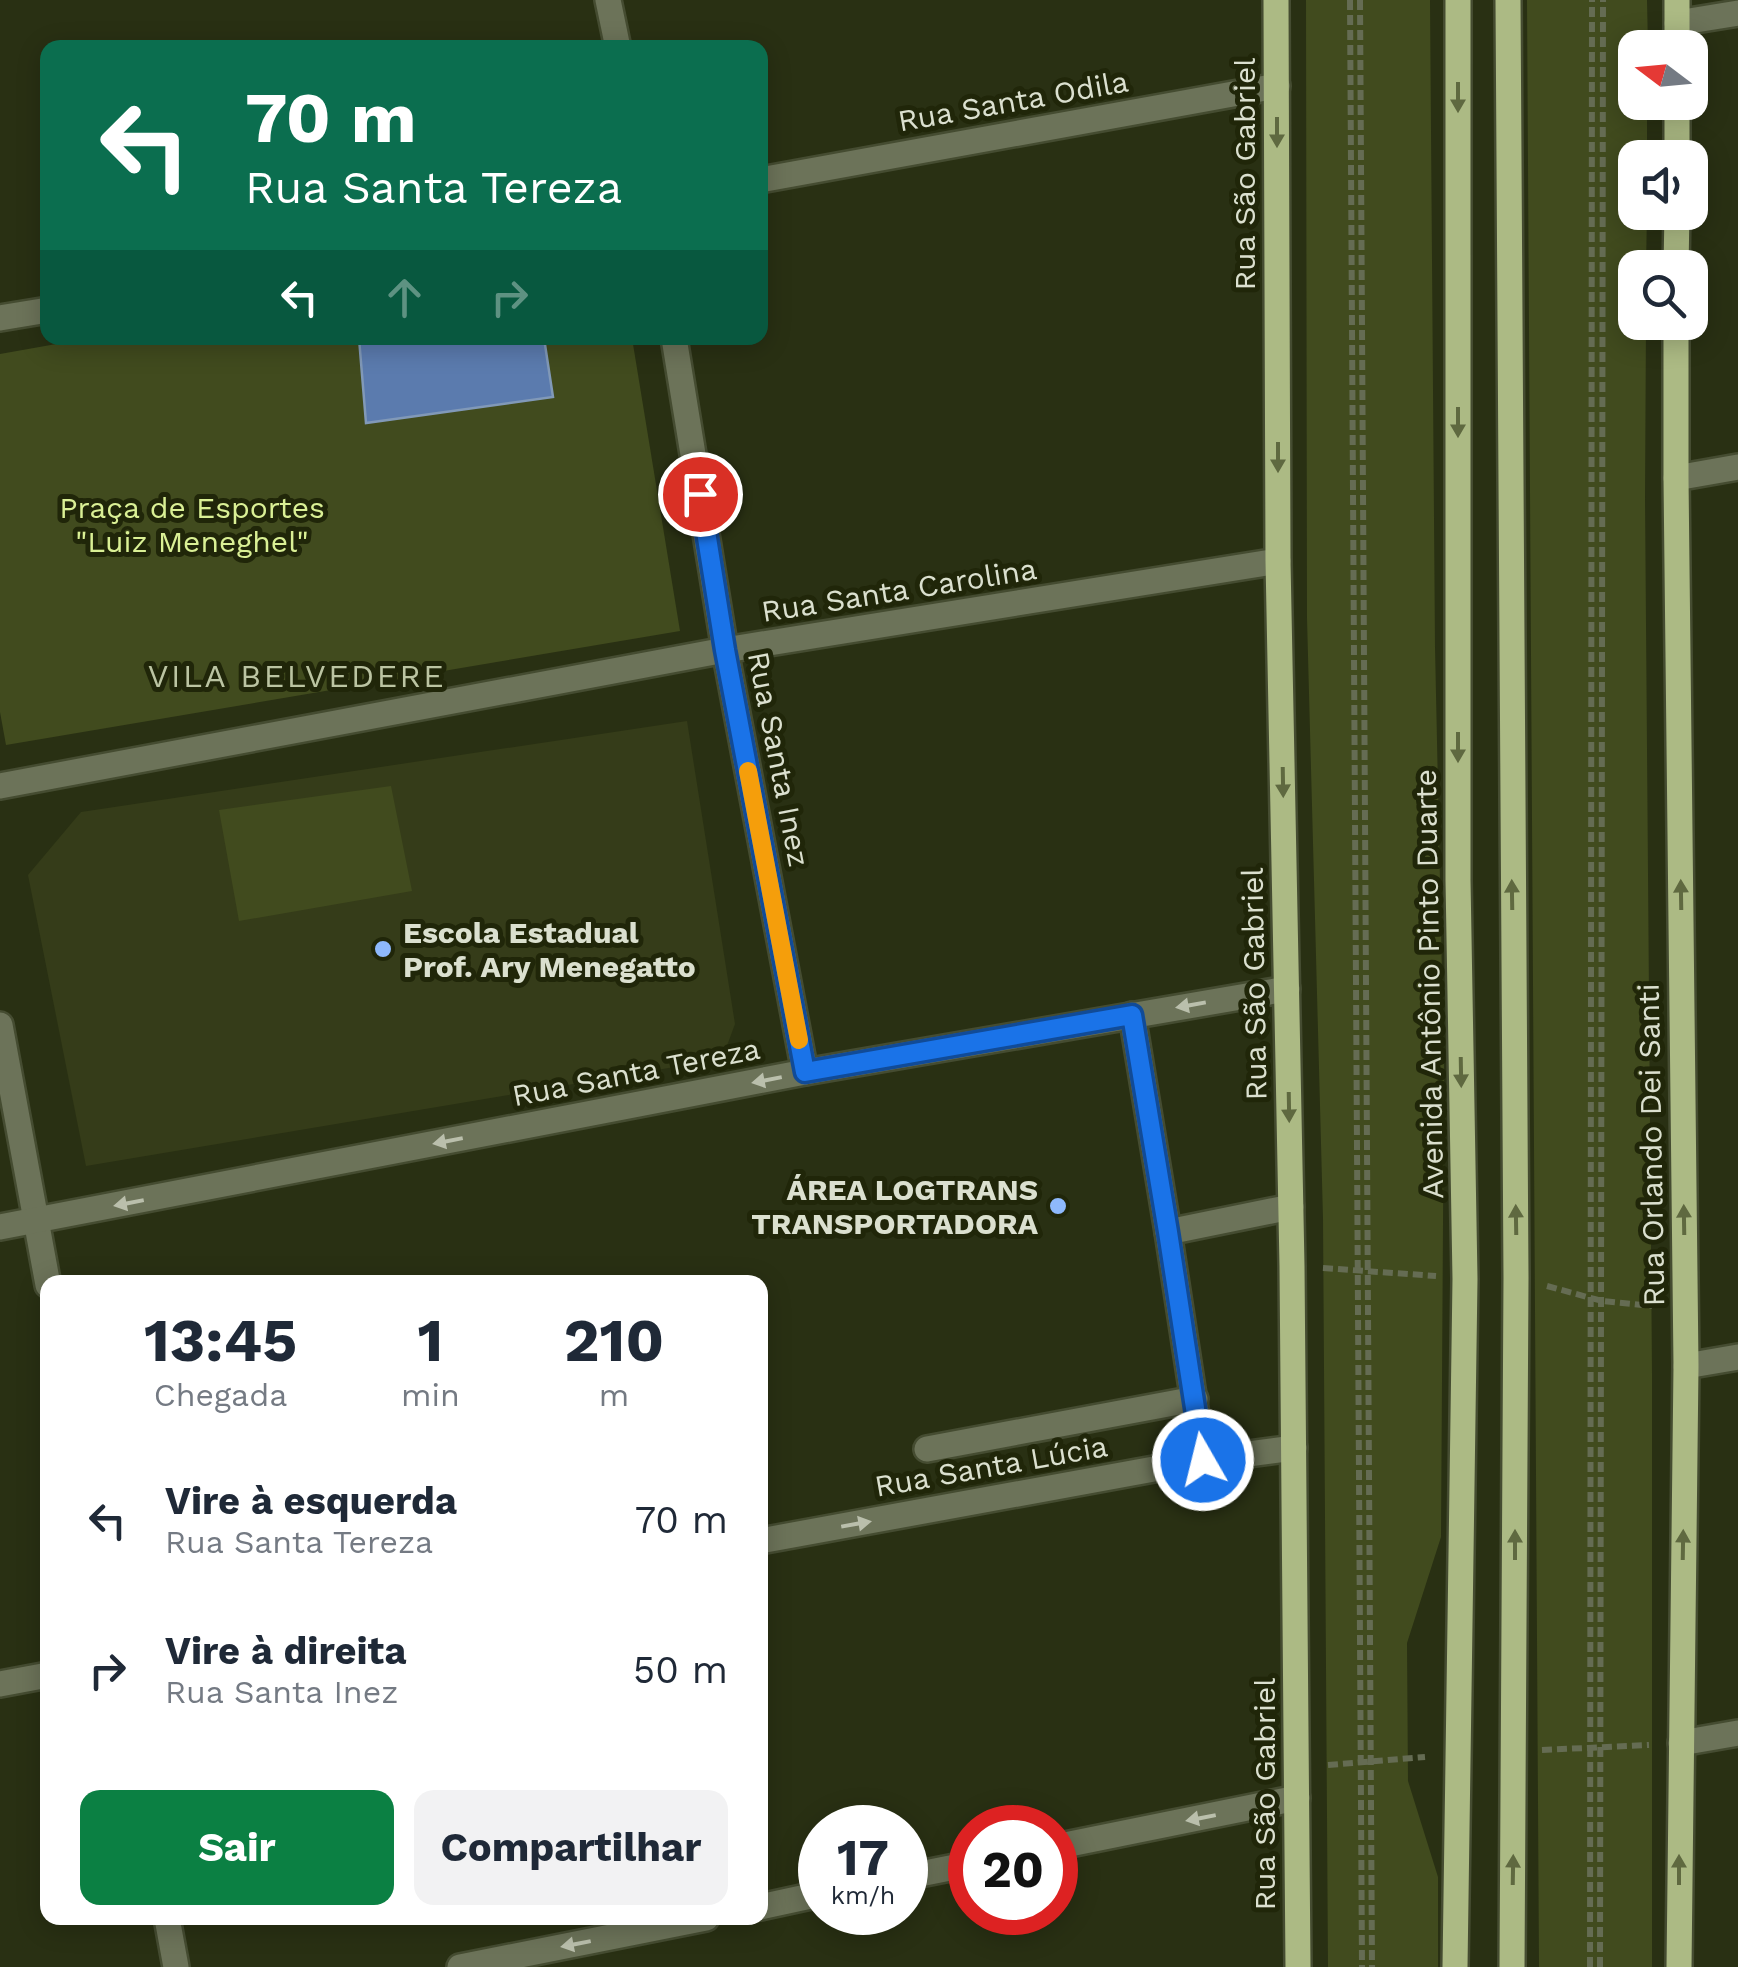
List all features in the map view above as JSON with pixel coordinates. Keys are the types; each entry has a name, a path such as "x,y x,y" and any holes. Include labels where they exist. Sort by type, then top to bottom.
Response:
{"main road":[{"name":"Rua São Gabriel","path":"1276,0 1278,562 1292,1206 1298,1967"},
{"name":"Avenida Antônio Pinto Duarte","path":"1455,1967 1465,1279 1458,880 1458,0"},
{"path":"1508,0 1516,1278 1512,1967"},
{"name":"Rua Orlando Dei Santi","path":"1676,340 1686,1366 1679,1967"}],"street":[{"path":"608,0 616,40"},
{"path":"1677,24 1738,13"},
{"name":"Rua Santa Odila","path":"768,179 1277,86"},
{"path":"0,318 40,311"},
{"name":"Rua Santa Inez","path":"675,345 725,650 805,1072"},
{"path":"1676,478 1738,468"},
{"name":"Rua Santa Carolina","path":"0,786 725,650 1278,562"},
{"name":"Rua Santa Tereza","path":"0,1227 805,1072 1287,989"},
{"path":"1132,1015 1203,1460"},
{"path":"0,1026 46,1275"},
{"path":"1168,1232 1292,1206"},
{"path":"1686,1366 1738,1357"},
{"path":"927,1449 1195,1399"},
{"name":"Rua Santa Lúcia","path":"768,1540 1203,1460 1294,1448"},
{"path":"0,1684 40,1676"},
{"path":"1680,1743 1738,1732"},
{"path":"1078,1842 1296,1798"},
{"path":"768,1904 798,1898"},
{"path":"168,1925 176,1967"},
{"path":"460,1967 671,1925"}],"path":[{"path":"1350,0 1362,1967"},
{"path":"1360,0 1372,1967"},
{"path":"1590,1967 1592,0"},
{"path":"1600,1967 1604,0"}],"shaded area":[{"name":"Escola Estadual Prof. Ary Menegatto","path":"687,721 735,1024 722,1059 86,1166 28,875 81,812"}],"green space":[{"path":"1306,0 1430,0 1435,647 1444,1069 1441,1537 1407,1643 1408,1781 1438,1877 1438,1967 1328,1967 1323,1218 1307,618"},
{"path":"1527,0 1647,0 1648,30 1618,30 1618,120 1647,120 1647,140 1618,140 1618,230 1647,230 1646,250 1618,250 1618,340 1646,340 1652,1967 1539,1967"},
{"name":"Praça de Esportes \"Luiz Meneghel\"","path":"51,345 633,345 680,631 6,745 0,712 0,354"},
{"path":"391,786 412,891 239,921 219,810"}],"water":[{"path":"360,345 545,345 553,397 366,423"}],"slow traffic":[{"path":"748,771 799,1040"}],"place":[{"name":"Escola Estadual Prof. Ary Menegatto","path":"383,949"},
{"name":"ÁREA LOGTRANS TRANSPORTADORA","path":"1058,1206"}],"district":[{"name":"VILA BELVEDERE","path":"297,676"}],"route":[{"path":"700,494 725,650 805,1072 1132,1015 1203,1460"}]}
